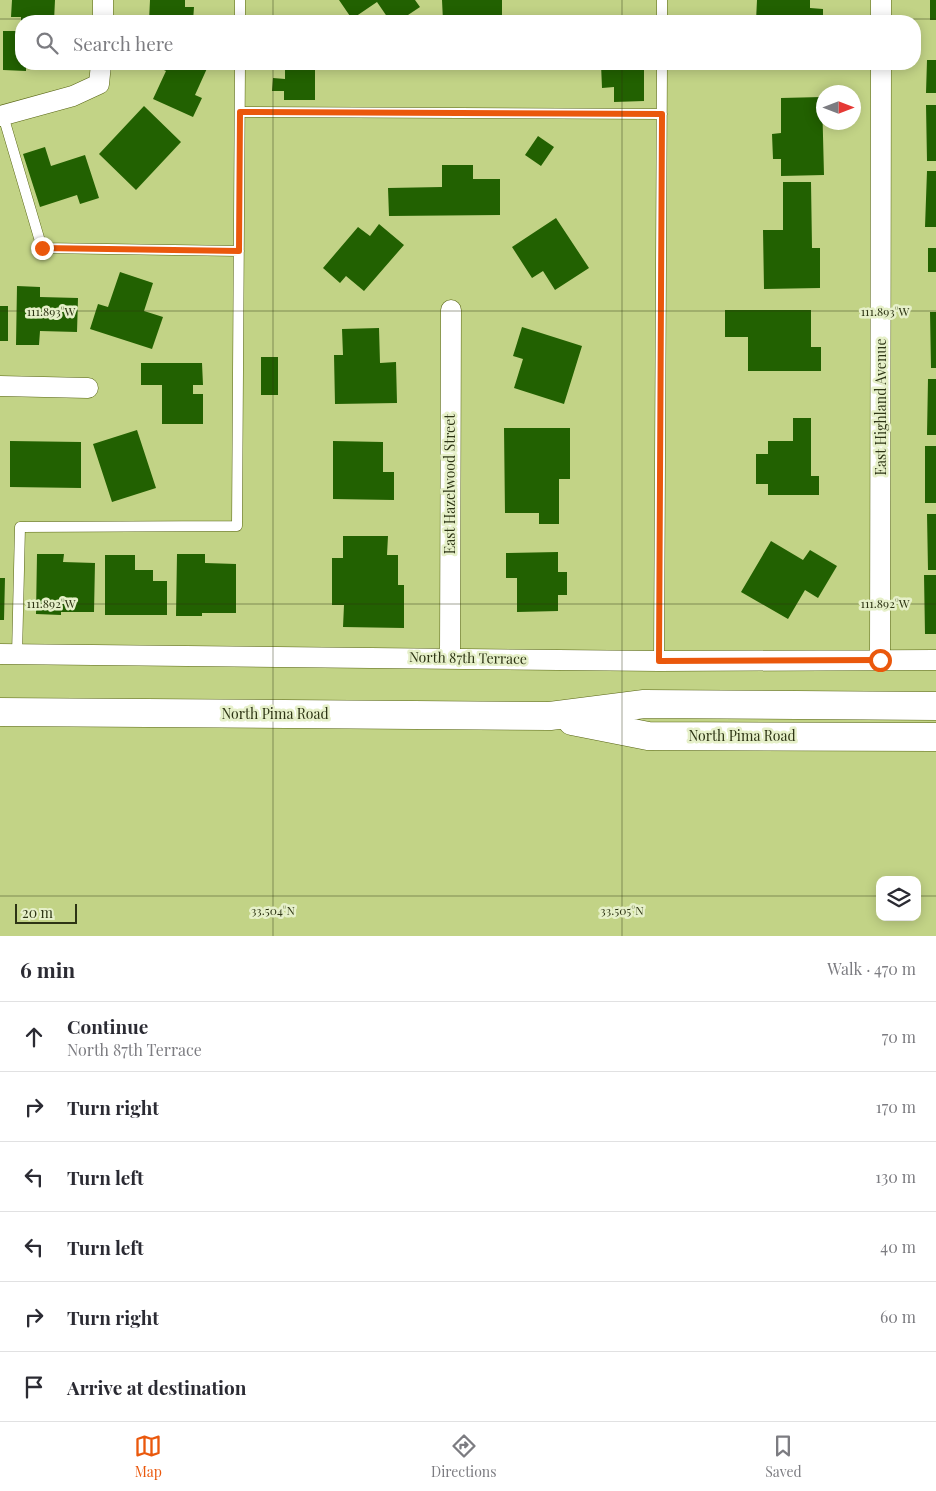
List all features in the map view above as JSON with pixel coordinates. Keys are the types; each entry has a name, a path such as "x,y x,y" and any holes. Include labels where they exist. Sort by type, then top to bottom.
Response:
{"main road":[{"name":"North Pima Road","path":"0,712 550,716 644,704 936,706"},
{"name":"North Pima Road","path":"550,716 648,736 936,738"}],"street":[{"path":"103,0 103,15"},
{"path":"881,0 881,15"},
{"path":"1,112 73,96 99,84 100,70"},
{"name":"East Highland Avenue","path":"880,660 881,70"},
{"name":"East Hazelwood Street","path":"450,658 451,310"},
{"path":"0,386 88,388"},
{"name":"North 87th Terrace","path":"9,654 659,661 936,660"}],"lane":[{"path":"240,0 240,15"},
{"path":"662,0 662,15"},
{"path":"9,654 20,527 237,526 240,70"},
{"path":"659,661 662,70"},
{"path":"1,112 42,248 239,251"},
{"path":"240,112 662,114"}],"building":[{"path":"12,0 55,0 54,15 15,15 15,17 11,17"},
{"path":"150,0 185,0 185,7 194,7 193,15 149,15"},
{"path":"339,0 415,0 420,7 408,15 386,15 377,2 358,15 349,15"},
{"path":"442,0 502,0 502,15 443,15"},
{"path":"757,0 810,0 810,8 823,9 823,15 756,15"},
{"path":"930,0 936,0 936,20 930,20"},
{"path":"3,31 15,31 15,70 26,71 3,70"},
{"path":"927,60 936,60 936,93 926,93"},
{"path":"164,70 206,70 195,95 202,98 193,117 153,99 166,71"},
{"path":"285,70 315,70 315,100 284,100 284,91 272,91 273,78 285,79"},
{"path":"601,70 644,70 644,101 614,102 614,87 602,88"},
{"path":"816,97 816,130 823,130 824,175 781,176 781,159 773,159 772,134 781,133 781,98"},
{"path":"926,105 936,105 936,161 927,161"},
{"path":"144,106 181,142 136,190 99,154"},
{"path":"538,136 554,147 541,166 525,155"},
{"path":"45,147 51,166 85,155 99,198 80,204 77,195 40,207 23,154"},
{"path":"442,165 473,165 473,179 500,179 500,215 389,216 388,188 442,187"},
{"path":"927,171 936,171 936,227 925,227"},
{"path":"783,182 811,182 812,248 820,248 820,288 764,289 763,230 783,230"},
{"path":"556,218 589,268 555,290 543,271 532,278 512,247"},
{"path":"379,224 404,245 364,291 346,276 340,283 323,268 358,227 370,236"},
{"path":"928,248 936,248 936,272 928,272"},
{"path":"120,272 153,283 144,311 163,317 152,349 90,329 98,304 108,307"},
{"path":"17,286 40,287 40,297 78,298 77,332 40,331 39,345 16,345"},
{"path":"0,306 8,306 8,341 0,341"},
{"path":"725,310 811,310 811,347 821,347 821,371 748,371 748,337 725,337"},
{"path":"930,312 936,312 936,368 931,368"},
{"path":"522,327 582,346 564,404 514,388 523,359 513,356"},
{"path":"379,328 380,363 396,362 397,403 335,404 334,355 343,355 342,329"},
{"path":"261,357 278,357 278,395 261,395"},
{"path":"141,363 202,363 203,385 193,385 193,394 203,394 203,424 162,424 162,385 141,385"},
{"path":"928,379 936,379 936,435 927,435"},
{"path":"793,418 811,418 811,476 819,476 819,495 768,495 768,484 756,484 756,454 768,454 768,441 793,441"},
{"path":"504,428 570,428 570,479 559,479 559,524 539,524 539,513 505,513"},
{"path":"137,430 156,488 112,502 93,444"},
{"path":"10,441 81,442 81,488 10,487"},
{"path":"333,441 383,442 383,472 394,472 394,500 333,499"},
{"path":"925,446 936,446 936,503 925,503"},
{"path":"927,514 936,514 936,570 928,570"},
{"path":"343,536 388,536 387,555 398,555 398,585 404,585 404,628 343,627 344,605 332,605 332,558 343,558"},
{"path":"771,541 803,560 810,550 837,566 818,598 805,590 788,619 741,592"},
{"path":"558,552 558,572 567,572 567,595 558,595 558,611 517,612 517,578 506,578 506,553"},
{"path":"37,554 64,554 63,562 95,563 94,612 61,612 61,615 36,614"},
{"path":"177,554 205,554 205,563 236,564 236,613 202,613 202,616 176,616"},
{"path":"105,555 135,555 135,570 153,570 153,581 167,581 167,615 105,615"},
{"path":"924,575 936,575 936,634 925,634"},
{"path":"0,578 5,578 4,620 0,620"}],"route":[{"path":"42,248 239,251 240,112 662,114 659,661 880,660"}]}
